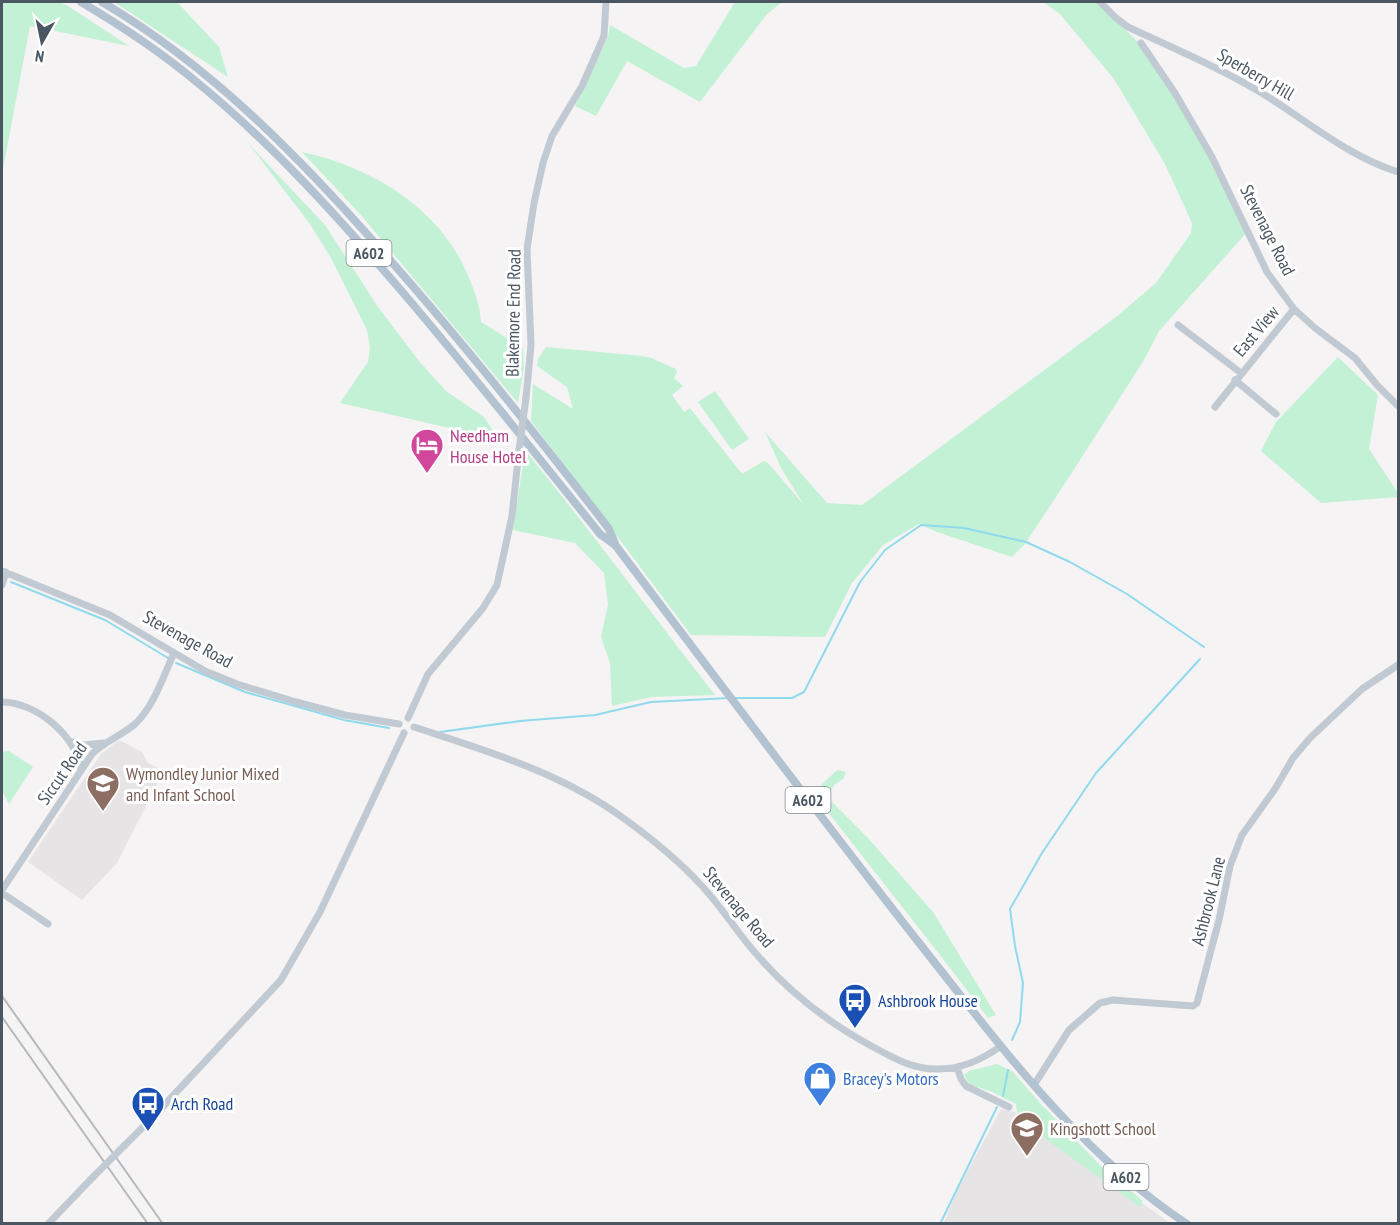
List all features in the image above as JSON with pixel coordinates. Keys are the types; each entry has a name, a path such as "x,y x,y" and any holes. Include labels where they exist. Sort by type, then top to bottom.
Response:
{"main road":[{"name":"A602","path":"81,2 130,32 192,78 268,145 312,189 437,332 600,534 616,546"},
{"name":"A602","path":"102,2 134,20 200,69 321,181 443,319 515,408 609,529 616,546 740,711 1001,1046 1059,1114 1101,1155 1156,1203 1187,1224"}],"street":[{"name":"Blakemore End Road","path":"408,718 428,674 483,608 497,585 512,516 526,398 531,345 527,249 534,203 552,136 582,86 604,36 606,2"},
{"name":"Sperberry Hill","path":"1100,2 1128,27 1215,66 1276,102 1354,153 1398,172"},
{"name":"Stevenage Road","path":"1141,43 1175,93 1212,157 1267,272 1294,309 1355,358 1398,406"},
{"name":"East View","path":"1215,407 1294,309"},
{"path":"1178,325 1241,373"},
{"path":"1235,380 1249,394 1276,414"},
{"name":"Stevenage Road","path":"4,572 110,615 205,670 246,688 345,715 399,724"},
{"path":"2,585 4,572"},
{"name":"Siccut Road","path":"2,892 92,754 103,743 130,728 142,715 152,700 174,653"},
{"name":"Ashbrook Lane","path":"1034,1085 1069,1030 1100,1003 1113,1000 1182,1006 1197,1004 1219,920 1230,866 1242,835 1275,789 1293,758 1310,738 1362,689 1398,665"},
{"path":"2,702 22,704 36,710 72,742 81,770"},
{"path":"408,718 412,720 414,727 408,733 404,733 399,724 408,718"},
{"name":"Stevenage Road","path":"414,727 536,770 577,789 624,818 702,885 756,955 778,977 830,1022 848,1034 910,1065 938,1070 975,1062 1001,1046"},
{"path":"48,1224 155,1115 281,980 325,901 404,733"},
{"path":"72,742 84,745 103,743"},
{"path":"2,892 48,924"},
{"path":"957,1067 966,1086 1009,1107"}],"shaded area":[{"name":"Wymondley Junior Mixed and Infant School","path":"119,740 142,752 148,763 164,771 117,863 82,900 28,862 101,754"},
{"name":"Kingshott School","path":"1001,1109 1015,1112 1170,1223 943,1224 958,1189"}],"green space":[{"path":"2,2 59,2 129,46 30,26 3,169 2,169"},
{"path":"114,2 177,2 219,47 228,77"},
{"path":"735,2 782,2 766,15 700,102 627,61 596,116 575,106 608,37 610,25 684,68 696,66"},
{"path":"1043,2 1097,2 1138,42 1173,95 1206,152 1247,232 1159,331 1144,360 1071,474 1025,544 1012,557 919,524 883,545 852,583 825,637 691,635 531,421 533,384 573,409 567,387 537,366 538,359 546,347 642,356 676,369 674,378 683,386 672,395 684,412 690,408 742,474 764,461 768,463 804,505 781,468 765,432 827,503 862,505 1116,317 1156,283 1191,233 1192,223 1165,164 1114,79 1060,14"},
{"path":"248,143 325,225 378,307 419,361 446,391 484,417 498,439 340,403 368,362 370,348 367,330 331,258 310,224"},
{"path":"302,152 354,168 378,180 423,212 441,231 457,253 469,278 481,322 523,348 524,368 518,403 360,214"},
{"path":"1338,357 1378,395 1369,449 1398,493 1398,497 1321,503 1261,451 1276,422"},
{"path":"715,391 749,439 732,450 698,402"},
{"path":"525,450 715,695 651,697 612,706 610,663 601,637 608,605 604,573 575,543 513,530"},
{"path":"9,751 33,767 9,804 2,791 2,752"},
{"path":"837,770 846,772 843,779 834,785 828,798 867,837 933,912 996,1015 988,1018 813,793"},
{"path":"997,1064 1012,1071 1105,1170 1143,1201 1140,1207 1018,1119 1016,1104 969,1084 964,1075 969,1071"}],"waterway":[{"path":"734,698 792,698 804,692 860,582 885,550 921,525 964,528 1026,542 1070,562 1127,594 1204,647"},
{"path":"11,582 105,620 168,658"},
{"path":"1012,1040 1020,1022 1023,983 1010,909 1042,853 1096,773 1200,659"},
{"path":"176,663 245,692 344,720 389,728"},
{"path":"440,732 520,721 595,715 651,702 729,698"},
{"path":"1003,1096 1008,1070"},
{"path":"940,1224 997,1107"}],"railway":[{"path":"2,996 163,1224"},
{"path":"2,1017 148,1224"}],"place":[{"name":"Needham House Hotel","path":"427,474"},
{"name":"Wymondley Junior Mixed and Infant School","path":"103,812"},
{"name":"Ashbrook House","path":"855,1029"},
{"name":"Bracey's Motors","path":"820,1107"},
{"name":"Arch Road","path":"148,1132"},
{"name":"Kingshott School","path":"1027,1157"}]}
